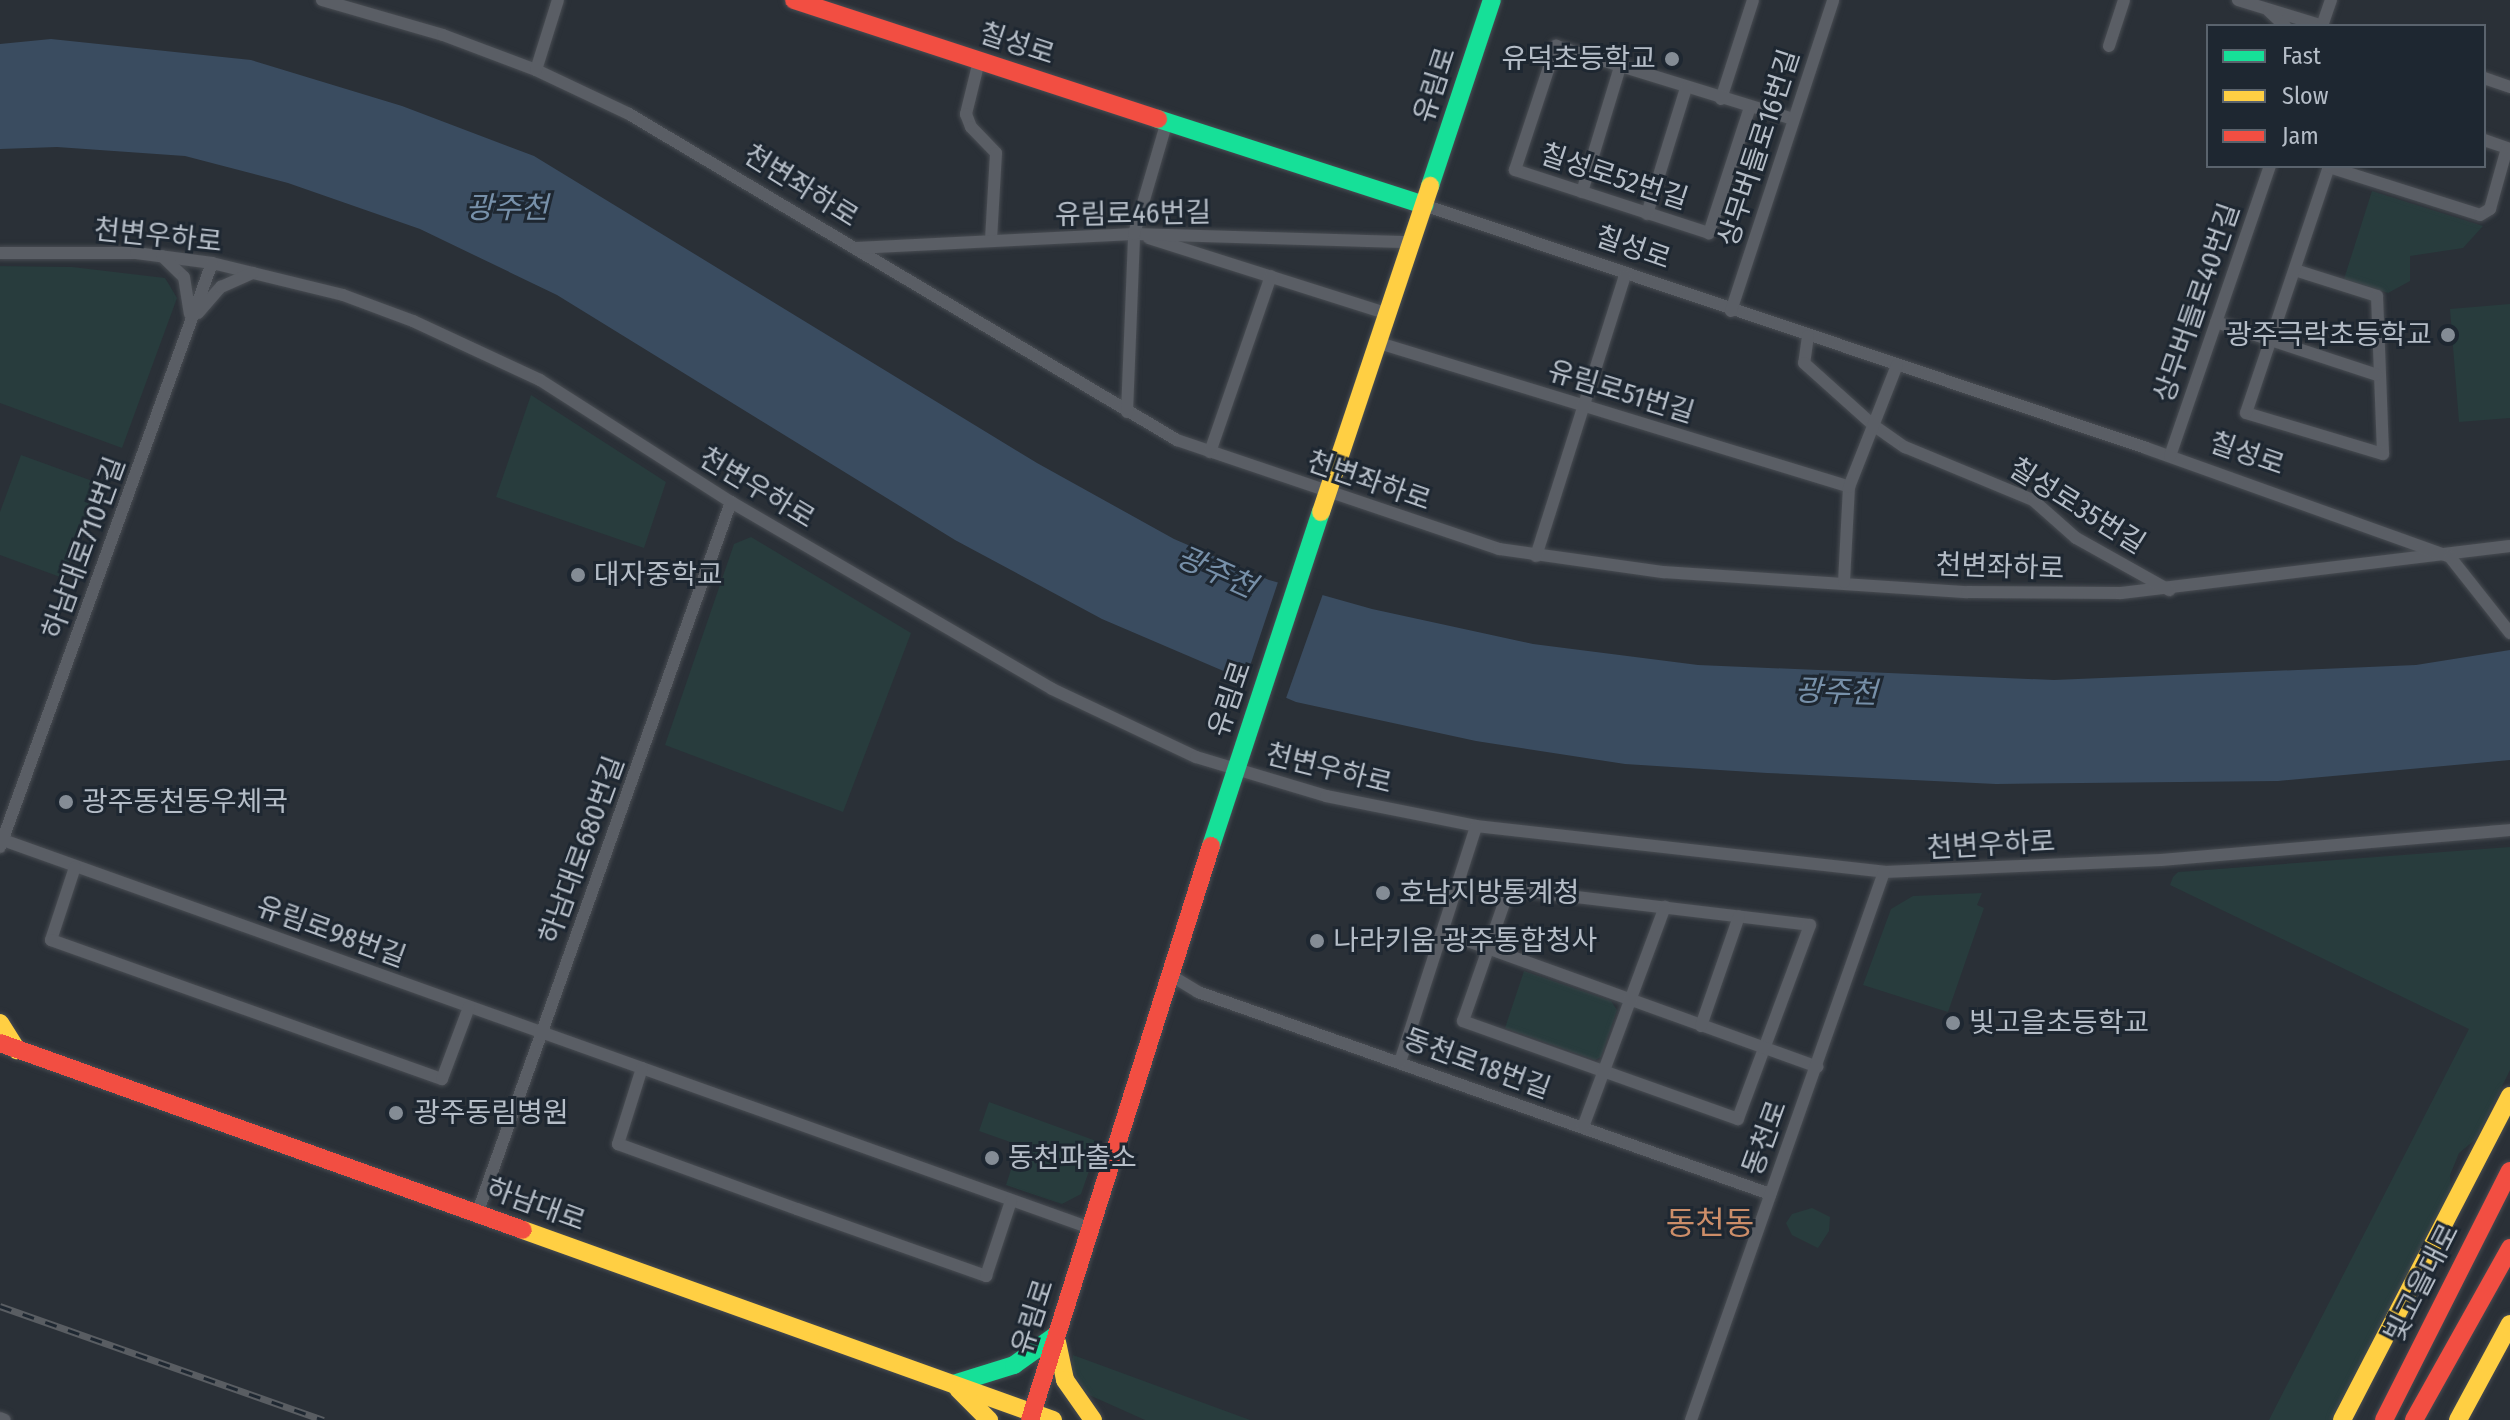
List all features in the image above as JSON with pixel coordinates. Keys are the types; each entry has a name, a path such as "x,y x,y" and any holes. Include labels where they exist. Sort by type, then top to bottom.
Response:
{"main road":[{"name":"칠성로","path":"794,0 1424,205"},
{"name":"유림로","path":"1031,1416 1235,770 1327,502 1492,0"},
{"path":"0,1023 9,1046"},
{"name":"하남대로","path":"9,1046 953,1384 1031,1416 1053,1420"},
{"path":"2342,1420 2510,1096"},
{"name":"빛고을대로","path":"2385,1417 2510,1171"},
{"name":"빛고을대로","path":"2414,1420 2510,1248"},
{"path":"2458,1420 2510,1324"},
{"path":"989,1420 953,1384 1014,1365 1056,1335 1065,1380 1093,1420"}],"street":[{"name":"천변좌하로","path":"322,0 443,35 536,70 701,153 1127,412 1210,452 1327,502 1536,556 1663,572 1967,592 2169,590 2450,557 2510,546"},
{"path":"536,70 558,0"},
{"name":"상무버들로16번길","path":"1721,99 1753,0"},
{"name":"상무버들로16번길","path":"1731,311 1833,0"},
{"path":"2109,46 2124,0"},
{"path":"2238,0 2316,24"},
{"path":"2324,24 2331,0"},
{"path":"2267,9 2283,24"},
{"name":"칠성로52번길","path":"1620,67 1556,46 1515,170 1709,233 1750,107"},
{"path":"979,61 966,114 971,127 996,153 999,180 991,241"},
{"path":"1582,192 1620,67 1793,119"},
{"path":"2486,79 2510,87"},
{"path":"1647,214 1686,88"},
{"path":"1127,412 1134,234 1167,121"},
{"path":"2330,168 2480,215 2490,209 2509,149 2486,141"},
{"name":"상무버들로40번길","path":"2170,456 2269,168"},
{"path":"2295,270 2377,296 2377,375 2383,454 2246,413 2327,168"},
{"name":"칠성로","path":"1424,205 1625,276 2170,456 2450,557"},
{"path":"1134,234 1388,314"},
{"name":"유림로46번길","path":"856,248 1134,234 1411,242"},
{"name":"천변우하로","path":"0,253 162,256 212,263 401,316 526,373 731,502 1052,689 1151,737 1235,770 1326,796 1476,826 1884,872 2161,860 2510,830"},
{"path":"162,256 188,287 190,323"},
{"name":"하남대로710번길","path":"1,844 212,263"},
{"path":"190,323 221,287 255,273"},
{"path":"1210,452 1271,276"},
{"path":"1536,556 1625,276"},
{"path":"2216,322 2377,375"},
{"name":"칠성로35번길","path":"1808,336 1804,363 1873,425 1905,447 2033,500 2076,538 2169,590"},
{"name":"유림로51번길","path":"1379,343 1849,487"},
{"path":"1844,582 1849,487 1897,365"},
{"name":"하남대로680번길","path":"477,1214 731,502"},
{"path":"2450,557 2510,633"},
{"path":"1400,1062 1476,826"},
{"name":"유림로98번길","path":"1,844 75,867 1090,1228"},
{"path":"75,867 51,940 442,1079 469,1007"},
{"name":"동천로","path":"1691,1420 1884,872"},
{"path":"1509,889 1665,907 1810,925 1767,1050 1738,1119 1463,1021 1509,889"},
{"path":"1583,1127 1665,907"},
{"path":"1701,1026 1739,916"},
{"path":"1443,932 1817,1067"},
{"name":"동천로18번길","path":"1170,975 1198,992 1770,1194"},
{"path":"642,1068 618,1144 797,1209 986,1276 1011,1201"}],"green space":[{"path":"2372,191 2483,226 2463,248 2410,256 2410,281 2388,293 2344,279"},
{"path":"0,266 72,267 165,278 177,298 122,448 0,403"},
{"path":"2510,304 2510,418 2459,422 2450,309"},
{"path":"531,395 666,482 644,548 496,497"},
{"path":"21,455 98,483 63,578 0,555 0,512"},
{"path":"751,537 911,633 843,812 665,745 734,544"},
{"path":"2510,847 2510,1070 2476,1139 2459,1153 2450,1175 2451,1190 2335,1420 2269,1420 2469,1029 2170,885 2173,877 2178,872"},
{"path":"1982,893 1977,905 1984,908 1948,1012 1863,985 1891,909 1913,896"},
{"path":"1524,971 1611,1001 1617,1010 1601,1057 1595,1060 1505,1028"},
{"path":"989,1102 1099,1142 1081,1194 1062,1204 1006,1185 1019,1145 979,1131"},
{"path":"1812,1208 1830,1217 1829,1231 1818,1248 1792,1235 1786,1223 1792,1214"},
{"path":"1073,1355 1250,1420 1145,1420 1087,1394 1071,1370"}],"water":[{"name":"광주천","path":"51,39 251,60 402,106 534,156 1037,463 1174,539 1269,580 1372,609 1533,644 1698,665 2054,680 2416,665 2510,650 2510,760 2278,781 1996,784 1625,764 1476,741 1296,702 1102,619 955,540 557,295 420,229 288,183 185,156 57,147 0,149 0,44"}],"pier":[{"path":"1279,579 1324,591 1285,701 1244,684"}],"railway":[{"path":"0,1306 324,1420"}],"traffic: fast":[{"path":"1430,186 1492,0"},
{"path":"1158,119 1424,205"},
{"path":"1211,846 1321,512"},
{"path":"953,1384 1014,1365 1056,1335"}],"traffic: slow":[{"path":"1321,512 1430,186"},
{"path":"0,1023 17,1050"},
{"path":"2342,1420 2510,1096"},
{"path":"523,1230 1053,1420"},
{"path":"2458,1420 2510,1324"},
{"path":"1057,1342 1065,1380 1093,1420"},
{"path":"958,1389 989,1420"}],"traffic: jam":[{"path":"794,0 1158,119"},
{"path":"1030,1420 1211,846"},
{"path":"0,1043 523,1230"},
{"path":"2384,1420 2510,1171"},
{"path":"2414,1420 2510,1248"}],"place":[{"name":"유덕초등학교","path":"1672,59"},
{"name":"광주극락초등학교","path":"2448,335"},
{"name":"대자중학교","path":"578,575"},
{"name":"광주동천동우체국","path":"66,802"},
{"name":"호남지방통계청","path":"1383,893"},
{"name":"나라키움 광주통합청사","path":"1317,941"},
{"name":"빛고을초등학교","path":"1953,1023"},
{"name":"광주동림병원","path":"396,1113"},
{"name":"동천파출소","path":"992,1158"}],"district":[{"name":"동천동","path":"1710,1223"}]}
